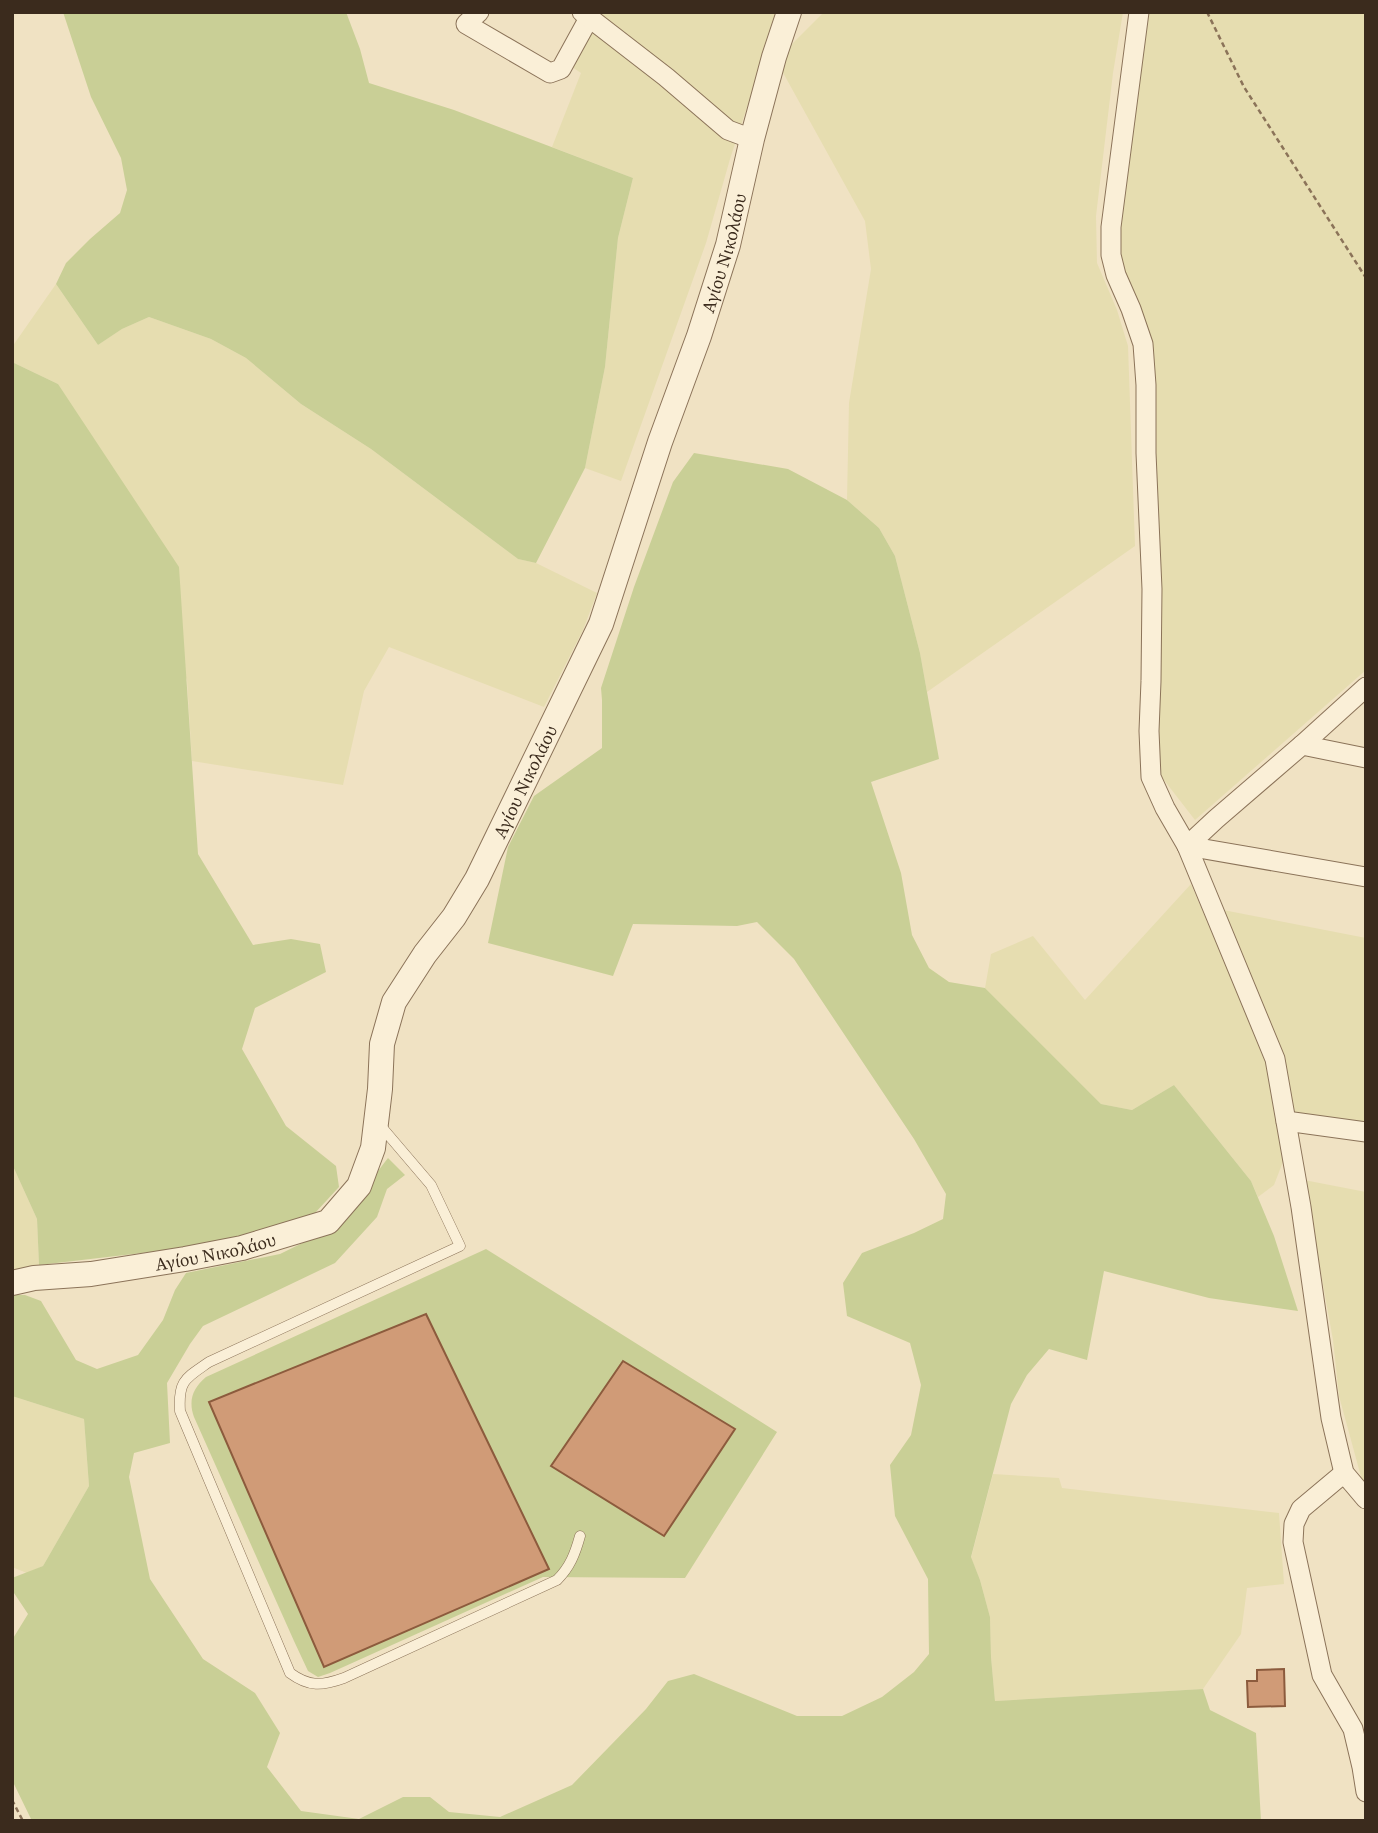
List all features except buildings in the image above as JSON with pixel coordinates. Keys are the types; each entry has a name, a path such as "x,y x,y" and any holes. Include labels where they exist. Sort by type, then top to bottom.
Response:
{"street":[{"path":"479,12 466,24 551,73 561,69 585,15 666,77 728,130 752,139"},
{"name":"Αγίου Νικολάου","path":"12,1283 34,1278 91,1274 243,1248 328,1222 359,1186 373,1148 382,1044 394,1002 425,954 454,917 477,879 601,624 728,245 752,139 789,12"},
{"path":"1139,12 1111,227 1111,254 1116,275 1143,344 1152,589 1149,731 1151,778 1187,846 1275,1059 1307,1248 1331,1418 1344,1473 1366,1499"},
{"path":"1187,846 1366,687"},
{"path":"1302,744 1366,758"},
{"path":"1187,846 1366,877"},
{"path":"1286,1121 1366,1132"},
{"path":"1344,1473 1300,1509 1294,1524 1293,1542 1322,1675 1353,1729 1366,1792"}],"lane":[{"path":"376,1121 431,1185 460,1246 209,1362 188,1376 178,1394 180,1411 290,1673 311,1684 326,1684 344,1678 557,1580 573,1560 580,1536"}],"path":[{"path":"1207,12 1244,87 1366,278"},
{"path":"12,1800 23,1821"}],"shaded area":[{"path":"593,12 778,12 706,243 621,481 585,468 605,367 618,238 633,178 552,147 581,73 569,65"},
{"path":"824,12 1123,12 1096,216 1097,263 1117,310 1128,346 1135,546 927,692 920,653 895,556 879,528 847,500 849,403 871,269 865,221 776,60"},
{"path":"1145,12 1366,12 1366,670 1195,820 1157,771 1153,413 1121,270 1117,223"},
{"path":"56,284 98,345 122,329 149,317 211,339 246,358 301,404 371,449 518,559 536,563 597,593 583,630 544,707 389,647 364,691 343,785 192,761 187,680 58,384 12,362 12,347"},
{"path":"1191,884 1266,1060 1284,1159 1274,1185 1258,1197 1251,1181 1174,1085 1132,1110 1101,1104 985,988 991,954 1033,936 1085,1000"},
{"path":"1218,909 1366,938 1366,1129 1292,1114"},
{"path":"12,1164 37,1219 39,1265 12,1270"},
{"path":"1304,1180 1366,1192 1366,1487 1339,1396 1333,1340"},
{"path":"12,1396 84,1419 89,1486 43,1566 27,1573 12,1567"},
{"path":"993,1474 1059,1478 1062,1488 1279,1513 1284,1584 1247,1588 1241,1634 1203,1689 995,1701 990,1617 971,1558"}],"green space":[{"path":"63,12 346,12 369,83 454,110 633,178 618,238 605,367 585,468 536,563 518,559 371,449 301,404 246,358 211,339 149,317 122,329 98,345 56,284 66,263 120,213 127,190 121,158 91,97"},
{"path":"12,362 58,384 179,567 198,854 253,945 291,939 320,944 326,972 255,1008 242,1049 286,1126 336,1166 339,1187 315,1213 285,1226 219,1244 39,1265 37,1219 12,1164"},
{"path":"694,453 788,469 847,500 879,528 895,556 920,653 939,759 871,782 901,873 912,935 929,968 949,982 985,988 1101,1104 1132,1110 1174,1085 1251,1181 1274,1236 1298,1311 1209,1298 1104,1271 1087,1360 1049,1349 1027,1375 1011,1404 971,1557 990,1617 995,1701 1203,1689 1210,1710 1256,1733 1261,1821 32,1821 12,1780 12,1640 28,1614 12,1590 12,1578 43,1566 89,1486 84,1419 12,1396 12,1295 25,1295 41,1301 76,1360 97,1369 138,1355 163,1320 175,1290 186,1273 280,1254 335,1227 388,1158 405,1175 387,1189 377,1217 335,1263 203,1326 167,1383 170,1443 134,1453 129,1477 150,1579 203,1659 255,1693 280,1733 267,1767 301,1811 359,1819 403,1797 430,1797 449,1812 500,1817 572,1785 646,1709 668,1681 694,1674 797,1716 842,1716 882,1697 914,1672 929,1654 928,1579 895,1516 890,1465 911,1435 921,1385 910,1343 847,1316 843,1283 862,1253 943,1219 946,1194 914,1139 794,959 757,922 737,926 633,924 613,976 488,943 508,847 534,796 602,748 601,688 634,587 673,482"},
{"path":"486,1249 777,1432 685,1578 543,1577 318,1677 308,1671 194,1417 193,1395 206,1377"}]}
